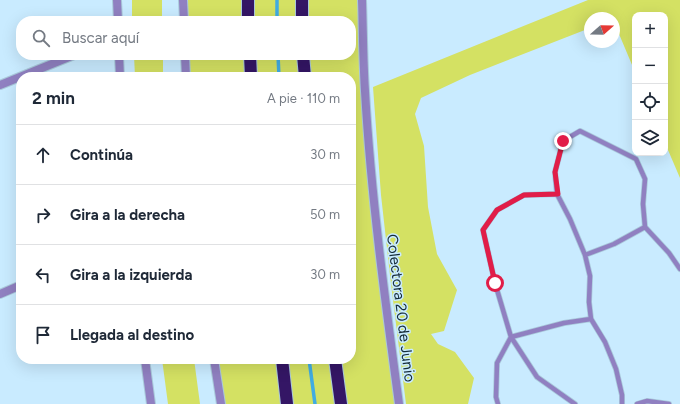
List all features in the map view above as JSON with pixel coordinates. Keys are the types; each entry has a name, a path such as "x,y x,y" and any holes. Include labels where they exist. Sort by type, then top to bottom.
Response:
{"highway":[{"path":"248,0 248,16"},
{"path":"302,0 302,16"},
{"path":"250,60 250,72"},
{"path":"303,60 305,72"},
{"path":"283,364 287,404"},
{"path":"336,364 341,404"}],"street":[{"path":"117,0 118,16"},
{"path":"183,0 184,16"},
{"name":"Colectora 20 de Junio","path":"362,0 365,90 373,190 384,294 399,404"},
{"path":"32,72 62,60"},
{"path":"118,60 120,72"},
{"path":"185,60 186,72"},
{"path":"0,85 16,79"},
{"path":"0,294 16,287"},
{"path":"145,364 151,404"},
{"path":"215,364 221,404"}],"lane":[{"path":"622,404 622,395 616,369 605,342 591,320 589,302 590,276 585,255 558,194 555,172 563,141 580,131 636,159 646,179 643,204 644,227 669,253 680,269"},
{"path":"558,194 524,195 497,210 483,230 495,283 511,337 537,377 575,404"},
{"path":"585,255 614,244 644,227"},
{"path":"498,404 496,397 497,363 511,337 564,323 591,320"},
{"path":"637,404 647,401 670,404"}],"green space":[{"path":"132,0 162,0 162,16 132,16"},
{"path":"183,0 362,0 365,91 399,404 221,404 215,364 356,364 356,72 186,72 185,60 356,60 356,16 184,16"},
{"path":"588,0 680,0 680,178 668,150 668,12 632,12 632,65 620,36 620,12 584,12 584,30 470,75 421,98 415,114 424,146 428,207 437,254 457,290 444,331 431,334 438,344 455,352 474,378 468,404 406,404 381,195 373,87"},
{"path":"134,60 163,60 163,72 135,72"},
{"path":"163,364 195,364 200,404 168,404"}],"waterway":[{"path":"277,0 277,16"},
{"path":"278,60 279,72"},
{"path":"310,364 315,404"}],"route":[{"path":"495,283 483,230 497,210 524,195 558,194 555,172 563,141"}]}
